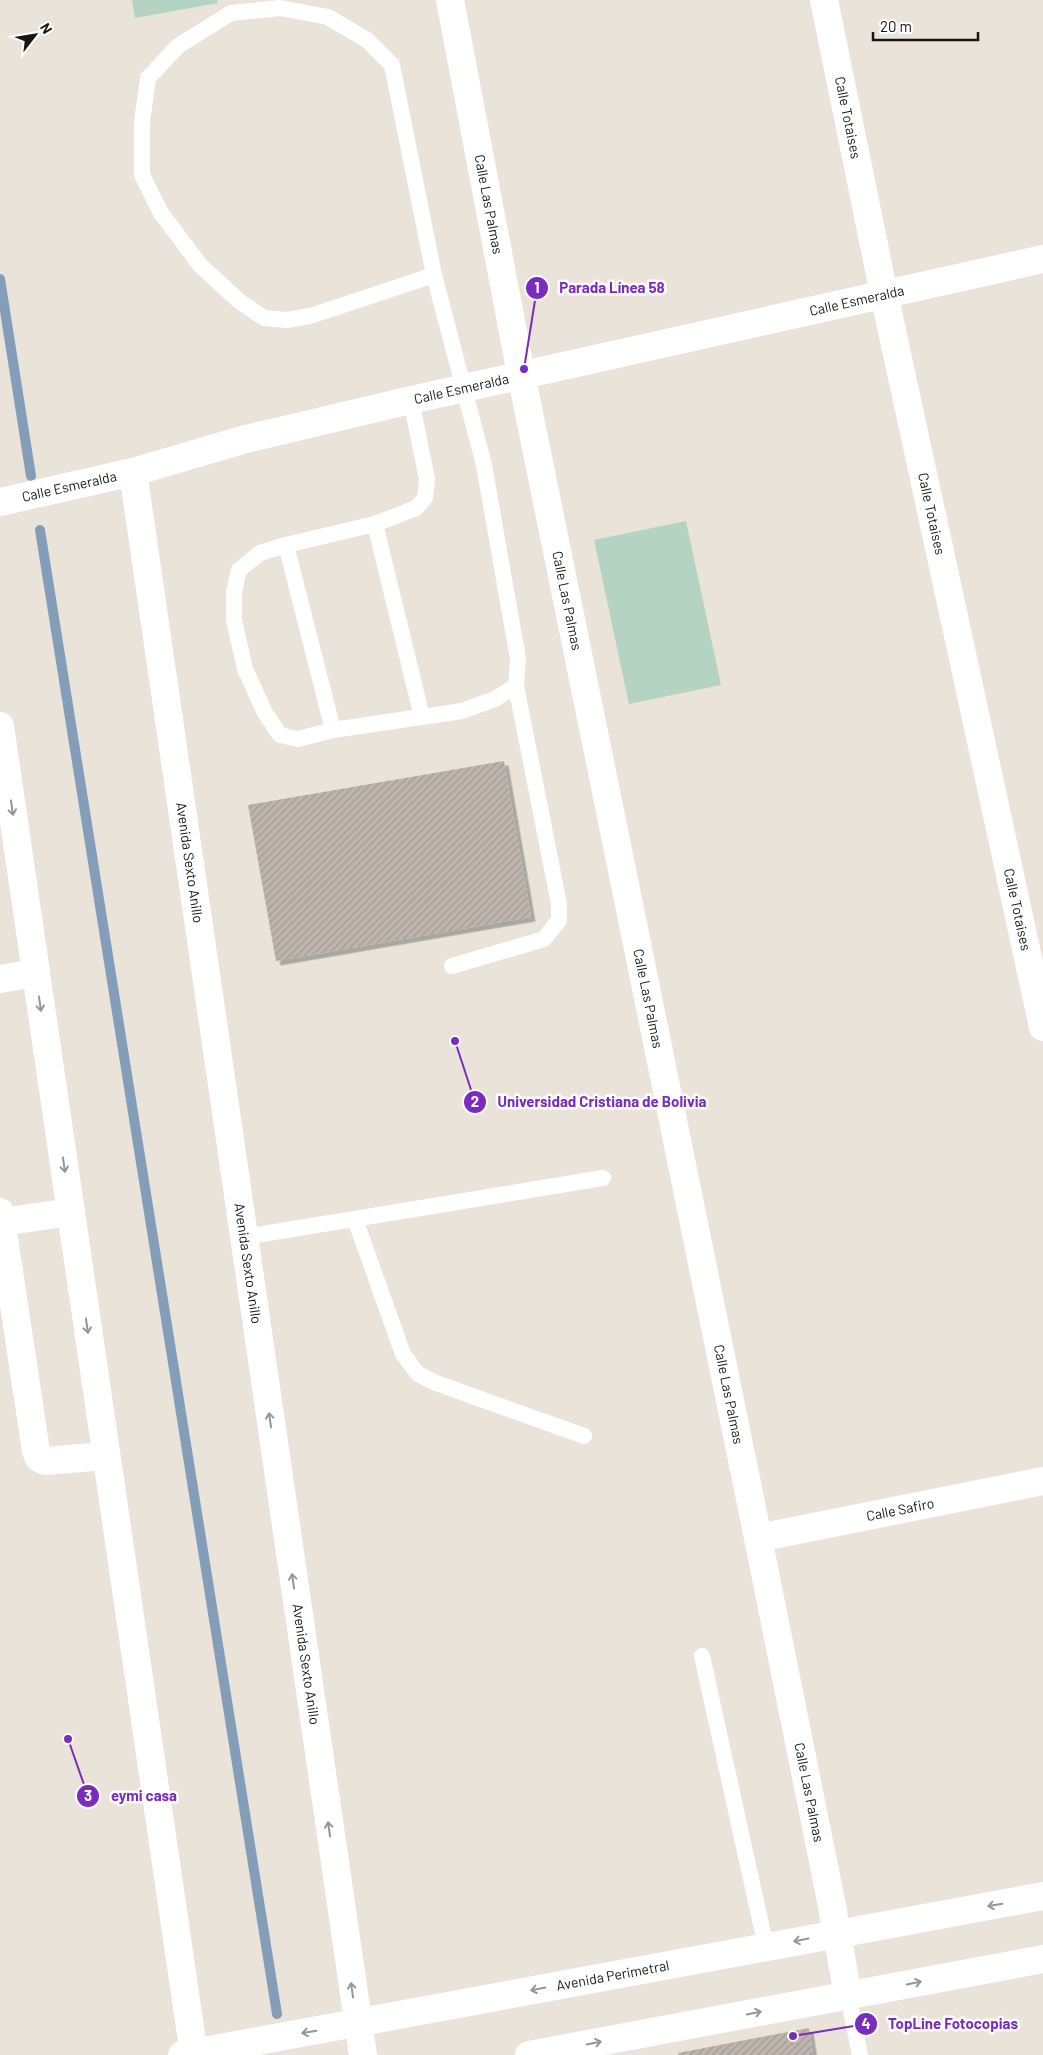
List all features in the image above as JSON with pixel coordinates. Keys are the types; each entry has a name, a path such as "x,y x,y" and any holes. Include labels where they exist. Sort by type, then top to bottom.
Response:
{"street":[{"name":"Calle Las Palmas","path":"450,0 521,374 758,1538 848,1996"},
{"name":"Calle Totaises","path":"824,0 884,294 1043,1027"},
{"name":"Calle Esmeralda","path":"0,502 133,472 246,439 464,387 1043,259"},
{"name":"Avenida Sexto Anillo","path":"133,472 363,2055"},
{"path":"1,738 71,1212 190,2054"},
{"path":"0,979 36,974"},
{"path":"71,1212 1,1217 36,1451 39,1458 45,1461 106,1456"},
{"name":"Calle Safiro","path":"758,1538 1043,1481"},
{"name":"Avenida Perimetral","path":"190,2054 1043,1896"},
{"path":"529,2055 1043,1959"}],"lane":[{"path":"434,275 310,316 287,320 264,318 239,301 200,265 161,213 142,175 142,122 148,78 178,46 232,13 280,8 328,17 367,40 392,65 434,275 484,465 518,659 516,686 559,904 559,920 544,939 452,966"},
{"path":"411,400 427,479 424,498 416,508 375,524 260,553 239,570 234,592 234,620 245,669 265,713 280,735 298,739 333,730 462,711 495,699 516,686"},
{"path":"375,524 422,717"},
{"path":"286,545 333,730"},
{"path":"244,1237 603,1178"},
{"path":"355,1219 403,1354 418,1374 436,1383 584,1436"},
{"path":"702,1656 766,1947"},
{"path":"848,1996 860,2055"}],"green space":[{"path":"132,0 217,0 218,3 135,18"},
{"path":"686,521 721,685 629,704 594,540"}],"building":[{"path":"504,761 531,917 276,961 248,805"},
{"path":"809,2028 813,2055 678,2055 678,2053"}],"waterway":[{"path":"0,279 31,476"},
{"path":"40,530 277,2014"}],"place":[{"name":"Parada Línea 58","path":"524,369"},
{"name":"Universidad Cristiana de Bolivia","path":"455,1041"},
{"name":"eymi casa","path":"68,1739"},
{"name":"TopLine Fotocopias","path":"793,2036"}]}
